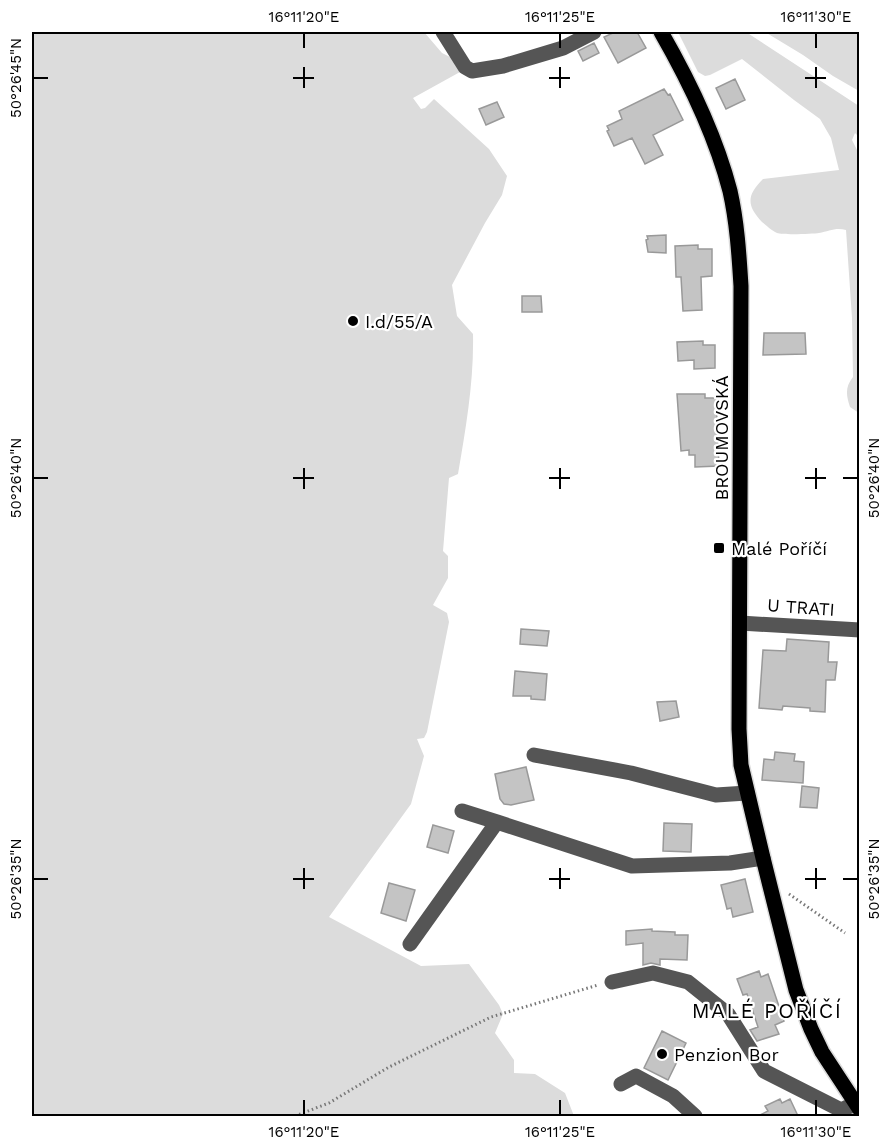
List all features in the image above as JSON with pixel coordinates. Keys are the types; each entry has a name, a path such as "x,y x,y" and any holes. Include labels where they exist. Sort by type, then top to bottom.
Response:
{"main road":[{"name":"BROUMOVSKÁ","path":"661,32 713,138 730,191 739,247 741,286 739,729 741,765 796,990 822,1052 857,1107"}],"street":[{"path":"443,32 465,67 472,71 503,66 563,48 594,32"},
{"name":"U TRATI","path":"740,623 860,630"},
{"path":"534,755 631,773 716,795 747,793"},
{"path":"462,811 632,866 730,863 763,858"},
{"path":"410,944 497,822"},
{"path":"612,981 653,973 688,981 728,1014 764,1071 841,1110 857,1107"},
{"path":"621,1084 636,1076 674,1096 695,1116"}],"path":[{"path":"770,889 782,889 845,933"},
{"path":"295,1116 329,1103 389,1067 491,1017 612,981"}],"shaded area":[{"path":"32,32 424,32 442,53 452,58 460,72 413,98 421,109 434,99 489,149 507,176 502,195 452,285 457,316 473,334 473,352 469,404 458,474 449,478 443,551 448,556 448,578 433,605 447,613 449,622 427,732 424,738 417,739 424,756 411,804 329,917 421,966 469,964 503,1014 495,1033 514,1060 514,1073 535,1074 565,1093 574,1116 32,1116"},
{"path":"678,32 746,32 859,106 859,137 855,133 852,140 860,156 859,413 850,407 847,395 847,388 853,377 852,318 846,230 836,229 811,234 777,233 757,216 750,200 754,190 763,179 839,170 831,138 820,119 742,59 710,75 705,76 698,72"},
{"path":"765,32 859,32 859,91 833,76"}],"building":[{"path":"615,32 637,32 646,48 618,63 604,37"},
{"path":"594,43 599,53 583,61 578,51"},
{"path":"735,79 745,100 726,109 716,88"},
{"path":"664,89 668,95 670,94 683,120 653,135 663,155 645,164 632,138 614,146 607,126 622,119 619,111"},
{"path":"497,102 504,117 486,125 479,109"},
{"path":"666,235 666,253 648,252 647,236"},
{"path":"698,245 698,249 712,249 712,276 701,277 702,310 683,311 681,277 676,277 675,246"},
{"path":"522,296 541,296 542,312 522,312"},
{"path":"764,333 805,333 806,354 763,355"},
{"path":"703,341 703,345 715,345 715,368 694,369 694,360 678,361 677,342"},
{"path":"677,394 705,394 705,398 716,398 719,466 695,467 695,455 689,455 689,450 681,451"},
{"path":"521,629 549,631 547,646 520,644"},
{"path":"787,639 829,642 828,662 837,662 835,680 826,680 825,712 810,711 810,708 783,706 782,710 759,708 763,650 786,651"},
{"path":"515,671 547,674 545,700 531,699 531,696 513,696"},
{"path":"676,701 679,717 660,721 657,702"},
{"path":"775,752 795,754 794,761 804,762 803,783 762,780 764,759 774,760"},
{"path":"526,767 534,800 511,805 504,804 500,799 495,774"},
{"path":"802,786 819,788 817,808 800,807"},
{"path":"664,823 692,824 691,852 663,851"},
{"path":"433,825 454,831 448,853 427,847"},
{"path":"745,879 753,912 733,917 731,908 727,909 721,885"},
{"path":"389,883 415,890 406,921 381,913"},
{"path":"652,929 652,931 675,932 675,935 688,935 687,960 660,959 660,965 651,963 643,965 643,943 626,945 626,931"},
{"path":"759,971 761,977 768,974 784,1021 775,1025 779,1034 757,1041 750,1030 758,1027 747,994 743,995 737,979"},
{"path":"662,1031 686,1043 668,1080 644,1068"},
{"path":"780,1099 782,1103 790,1099 798,1116 758,1116 768,1111 765,1106"}],"place":[{"name":"I.d/55/A","path":"353,321"},
{"name":"Malé Poříčí","path":"719,548"},
{"name":"Penzion Bor","path":"662,1054"}],"district":[{"name":"MALÉ POŘÍČÍ","path":"767,1010"}]}
